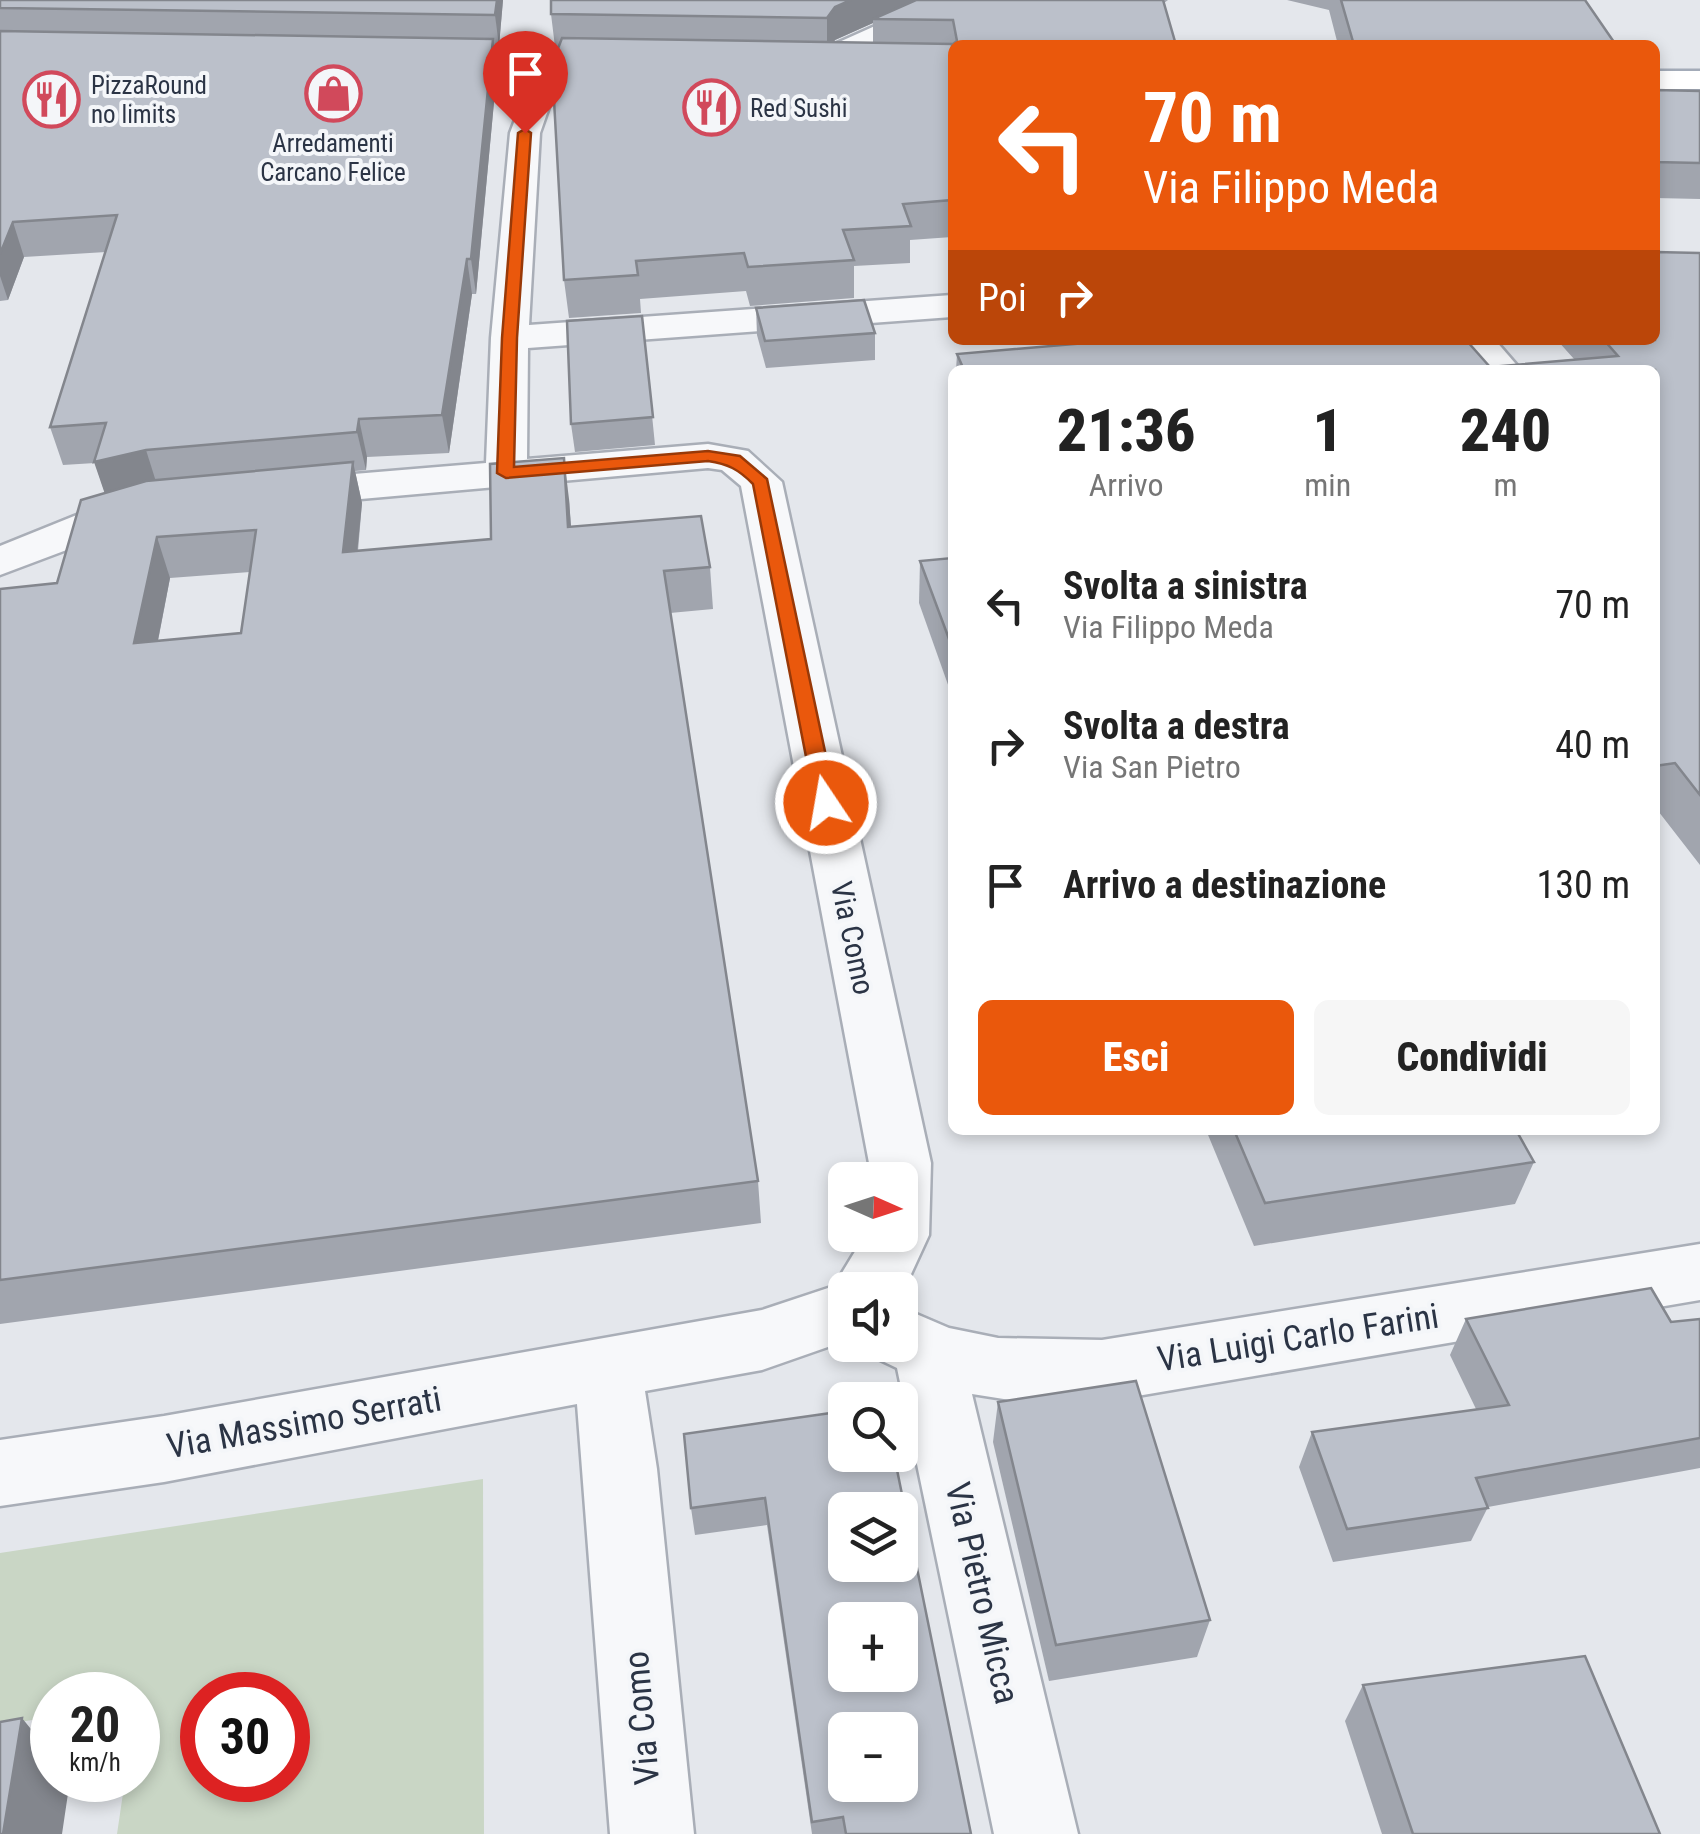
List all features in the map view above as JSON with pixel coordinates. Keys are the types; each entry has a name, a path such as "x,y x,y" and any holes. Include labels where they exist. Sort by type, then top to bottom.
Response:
{"main road":[{"path":"398,56 664,61"},
{"path":"823,64 879,65"},
{"path":"1660,80 1700,80"}],"street":[{"path":"823,64 847,48 954,0"},
{"path":"235,498 506,473 510,338 525,133 552,59"},
{"path":"510,338 948,306"},
{"path":"1480,345 1498,365"},
{"name":"Via Como","path":"506,473 708,456 734,460 761,482 900,1162"},
{"path":"0,562 114,515 178,503"},
{"name":"Via Luigi Carlo Farini","path":"918,1346 1018,1374 1102,1371 1700,1272"},
{"path":"607,1368 762,1340 828,1318"},
{"name":"Via Pietro Micca","path":"918,1361 1036,1834"},
{"name":"Via Como","path":"607,1368 620,1469 652,1834"},
{"name":"Via Massimo Serrati","path":"0,1473 164,1449 607,1368"}],"green space":[{"path":"483,1479 484,1834 117,1834 122,1802 160,1802 160,1672 30,1672 30,1720 0,1725 0,1553"}],"building":[{"path":"0,0 497,0 495,15 0,8"},
{"path":"551,0 851,0 835,7 827,18 551,14"},
{"path":"916,0 1163,0 1175,40 957,40 953,20 873,19"},
{"path":"1341,0 1585,0 1613,40 1353,40"},
{"path":"0,31 493,39 471,259 467,259 442,415 359,419 357,432 146,450 94,462 106,423 50,427 117,215 13,222 0,254"},
{"path":"562,38 948,44 948,200 903,204 911,226 843,230 854,260 748,267 744,253 636,261 638,275 564,280 552,64"},
{"path":"1660,90 1700,91 1700,163 1660,162"},
{"path":"1660,252 1700,253 1700,795 1675,763 1660,765 1660,365 1513,365 1618,356 1608,345 1660,345"},
{"path":"864,300 875,333 765,341 756,308"},
{"path":"642,316 653,417 571,424 567,321"},
{"path":"1062,345 1470,345 1488,365 962,365 957,354"},
{"path":"564,458 568,527 701,516 710,567 664,571 758,1181 0,1280 0,589 57,583 81,500 146,481 353,462 343,552 491,539 490,464","holes":["256,530 241,633 134,643 157,537"]},
{"path":"948,558 948,636 920,561"},
{"path":"1236,1135 1519,1135 1534,1162 1265,1203"},
{"path":"1651,1288 1671,1322 1700,1319 1700,1438 1476,1478 1488,1508 1347,1529 1312,1432 1509,1405 1466,1319"},
{"path":"1136,1381 1210,1620 1056,1645 998,1402"},
{"path":"828,1413 828,1472 897,1472 902,1492 828,1492 828,1582 918,1582 918,1573 971,1834 846,1834 843,1817 812,1822 765,1498 691,1508 684,1434"},
{"path":"1585,1656 1660,1834 1413,1834 1363,1685"},
{"path":"22,1718 3,1834 0,1834 0,1722"}],"place":[{"name":"Arredamenti Carcano Felice","path":"333,94"},
{"name":"PizzaRound no limits","path":"52,99"},
{"name":"Red Sushi","path":"711,108"}],"route":[{"path":"525,133 510,338 506,473 708,456 734,460 761,482 826,803"}]}
